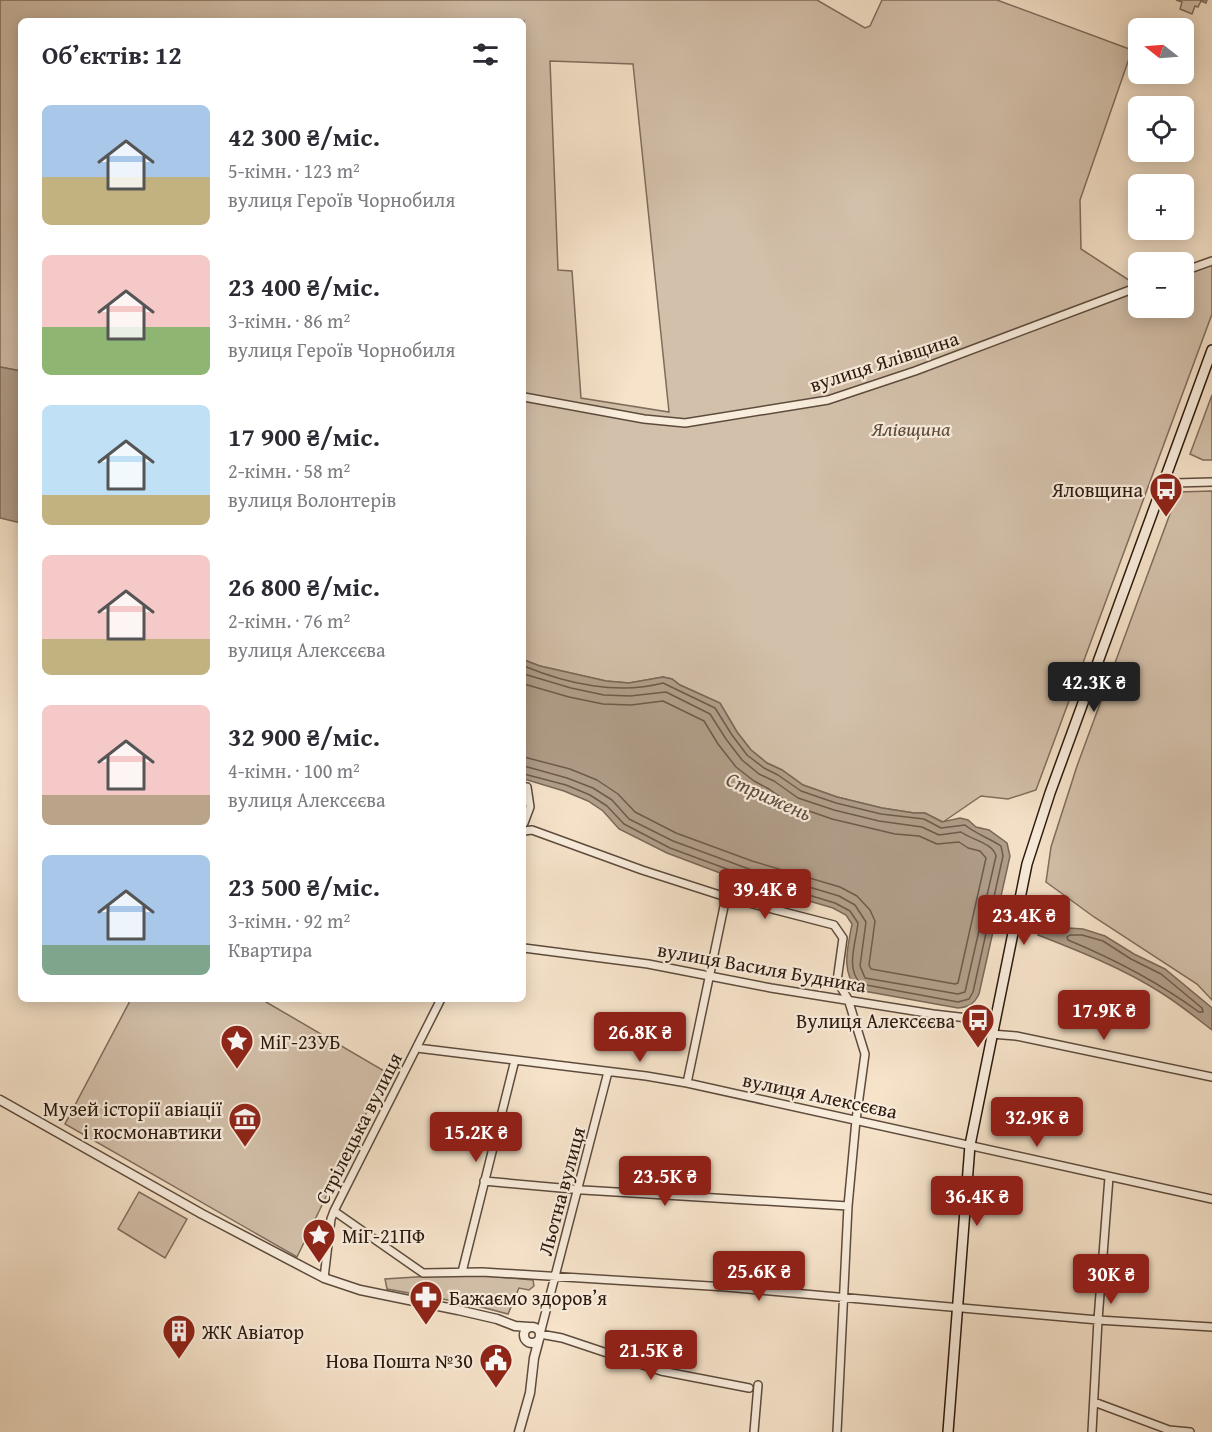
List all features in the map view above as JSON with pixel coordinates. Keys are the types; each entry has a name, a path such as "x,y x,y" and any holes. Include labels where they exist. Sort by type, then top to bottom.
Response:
{"main road":[{"path":"948,1432 970,1145 1027,864 1040,822 1212,350"}],"street":[{"path":"1194,268 1212,261"},
{"name":"вулиця Ялівщина","path":"526,396 644,419 685,423 828,400 915,371 1128,292"},
{"path":"1174,483 1212,482"},
{"path":"526,818 530,807 527,787"},
{"path":"526,831 532,830 642,870 726,897 834,925 843,938 837,981 848,999 865,1053 848,1206 837,1432"},
{"path":"687,1083 726,897"},
{"name":"вулиця Василя Будника","path":"526,948 648,964 771,988 933,1014 994,1021"},
{"name":"Стрілецька вулиця","path":"324,1278 334,1211 440,1002"},
{"path":"991,1034 1016,1036 1212,1077"},
{"name":"вулиця Алексєєва","path":"417,1048 687,1083 1212,1200"},
{"path":"462,1272 515,1060"},
{"name":"Льотна вулиця","path":"519,1432 530,1393 534,1358 543,1318 608,1072"},
{"path":"0,1100 202,1214 324,1278 360,1290 487,1317 515,1326 530,1327 538,1330 539,1336"},
{"path":"1092,1432 1109,1177"},
{"path":"484,1181 848,1206"},
{"path":"334,1211 423,1273 462,1272 736,1288 1098,1320 1212,1327"},
{"path":"525,1339 525,1331 543,1318"},
{"path":"515,1326 525,1339 534,1358"},
{"path":"525,1339 533,1342 539,1336 562,1338 661,1371 749,1388"},
{"path":"754,1432 758,1385"},
{"path":"1094,1402 1169,1430 1190,1432"}],"green space":[{"name":"Ялівщина","path":"0,0 817,0 865,28 870,26 882,0 997,0 1128,49 1128,62 1080,200 1081,249 1128,280 1128,318 1194,318 1194,269 1212,263 1212,314 1036,790 1008,799 981,796 943,822 925,813 882,808 837,797 803,785 782,770 767,763 751,750 720,703 672,679 663,677 629,683 606,681 526,661 526,18 18,18 18,370 0,367","holes":["550,61 633,64 669,412 581,398 572,271 558,270"]},
{"path":"1176,0 1207,0 1206,3 1201,1 1198,7 1195,6 1192,14 1180,9 1182,2"},
{"path":"1212,395 1212,460 1203,460 1190,454"},
{"path":"1212,491 1212,1000 1197,984 1094,917 1046,882 1051,847 1077,766 1178,492"},
{"path":"129,1002 266,1002 386,1072 297,1257 65,1124"},
{"path":"139,1192 187,1219 165,1258 118,1229"},
{"path":"463,1274 533,1280 534,1286 529,1290 519,1288 508,1314 470,1304 387,1289 385,1279"}],"water":[{"path":"0,367 18,370 18,522 0,518"},
{"name":"Стрижень","path":"526,661 606,681 629,683 663,677 672,679 720,703 751,750 767,763 782,770 803,785 837,797 882,808 925,813 942,822 960,818 968,820 976,827 989,830 1007,843 1010,856 979,994 973,1003 958,1008 858,990 852,983 847,967 847,950 852,924 846,915 833,908 744,882 667,853 619,829 603,811 588,801 526,780"},
{"path":"1039,926 1083,929 1105,936 1165,969 1212,1008 1212,1030 1146,983 1100,960 1038,935"}],"place":[{"name":"Яловщина","path":"1166,518"},
{"name":"Вулиця Алексєєва","path":"978,1049"},
{"name":"МіГ-23УБ","path":"237,1070"},
{"name":"Музей історії авіації і космонавтики","path":"245,1148"},
{"name":"МіГ-21ПФ","path":"319,1264"},
{"name":"Бажаємо здоров’я","path":"426,1326"},
{"name":"ЖК Авіатор","path":"179,1360"},
{"name":"Нова Пошта №30","path":"496,1389"}]}
